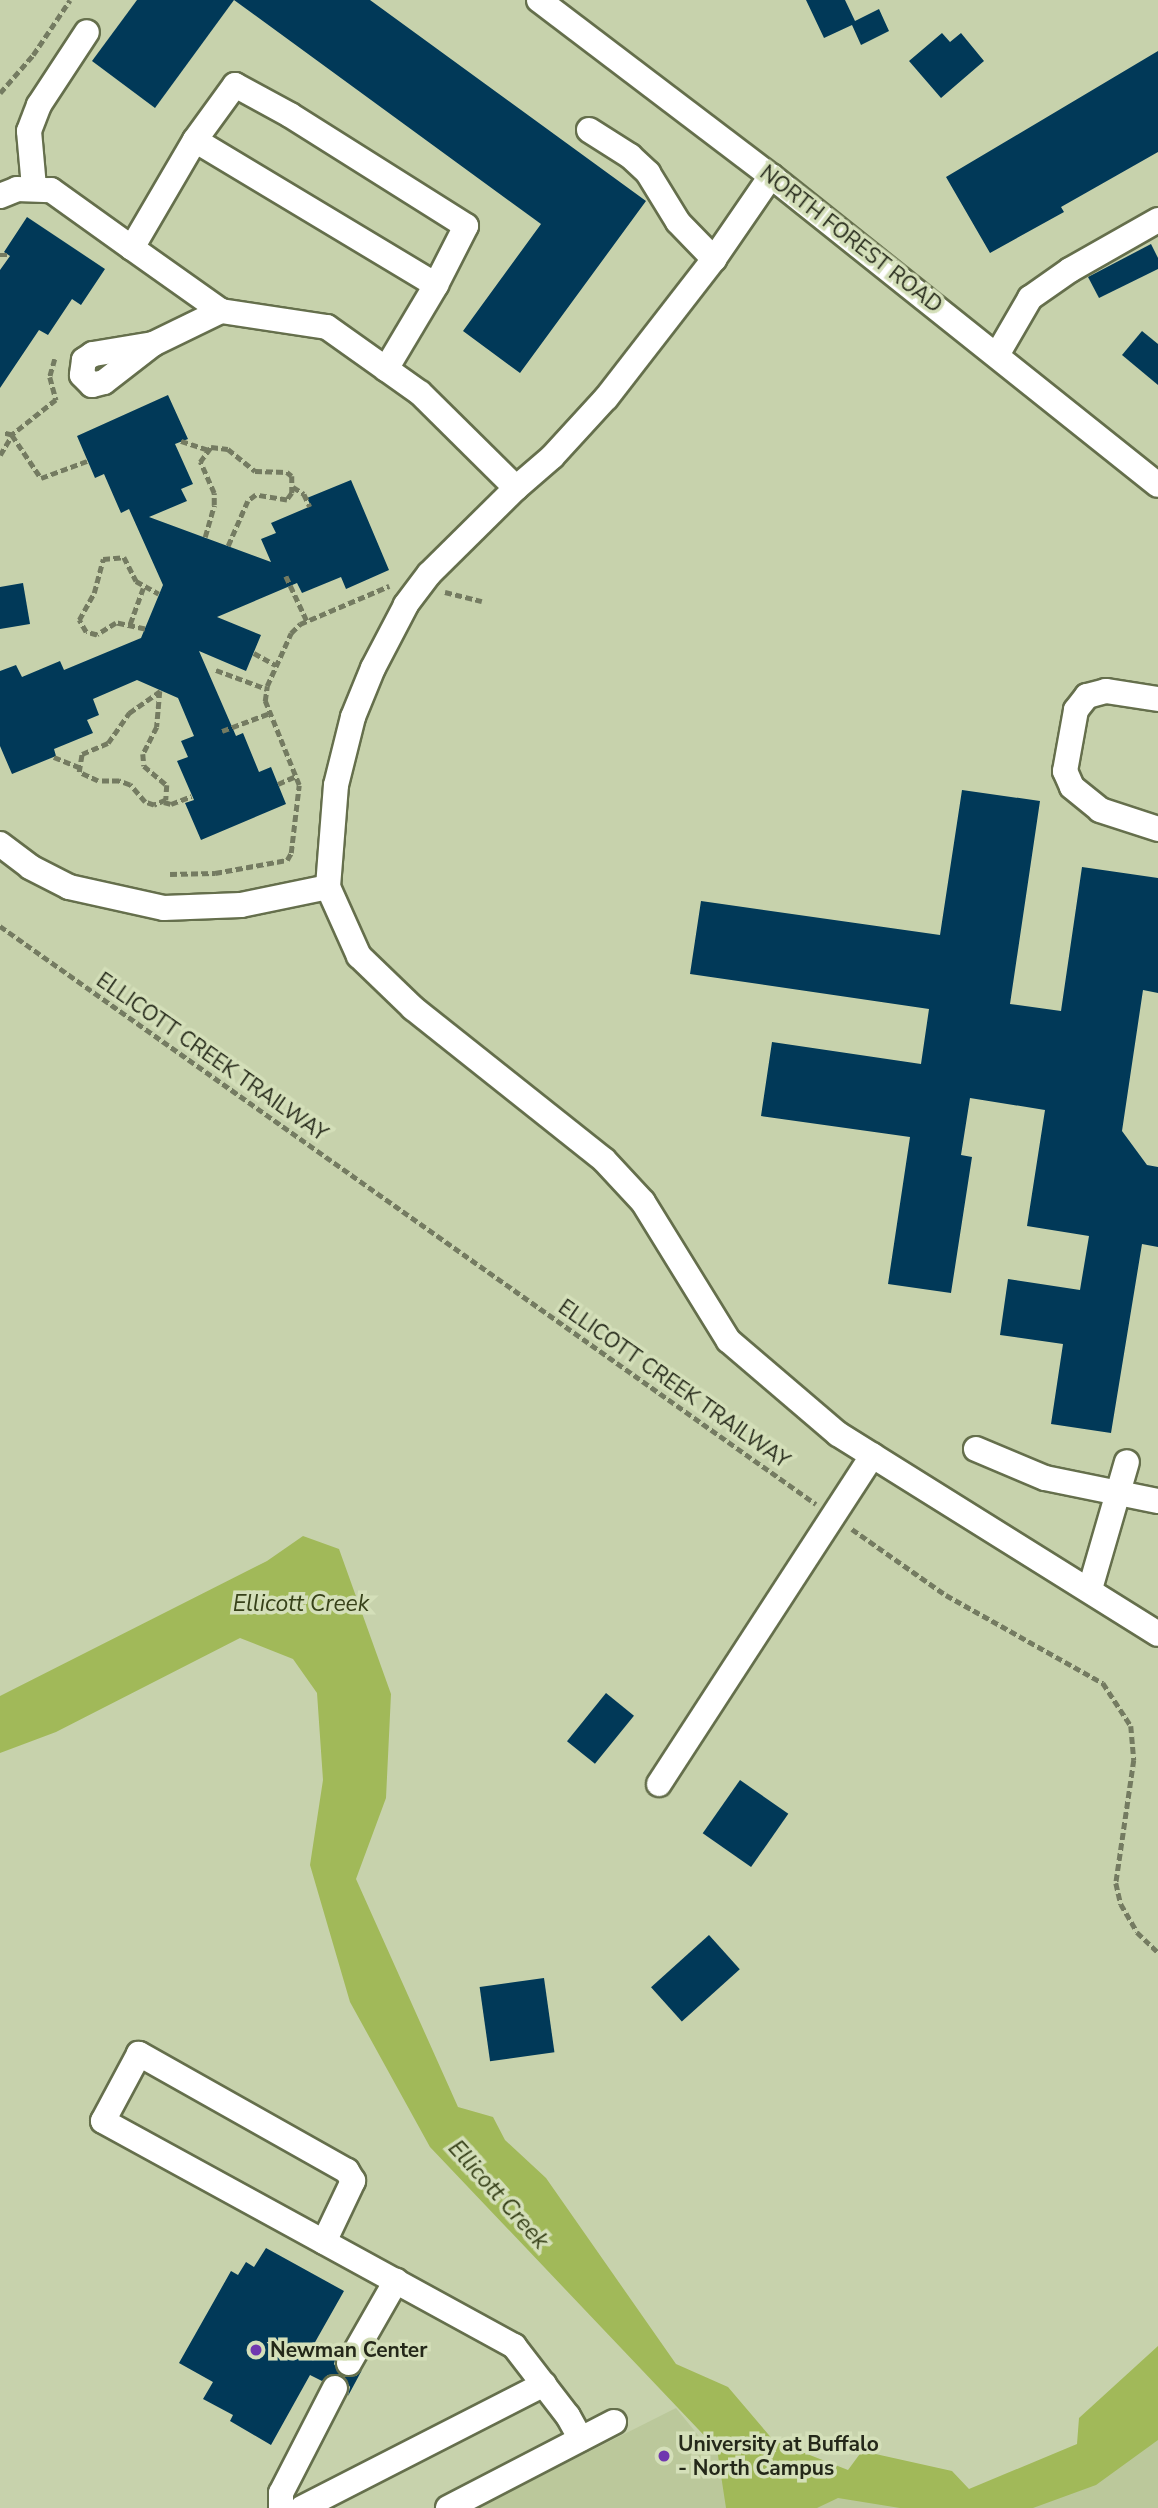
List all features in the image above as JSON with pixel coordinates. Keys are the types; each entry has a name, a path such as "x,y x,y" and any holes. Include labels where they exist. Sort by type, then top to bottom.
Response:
{"street":[{"name":"NORTH FOREST ROAD","path":"538,0 771,176 1158,485"},
{"path":"34,187 30,131 39,106 87,32"},
{"path":"132,248 195,140 234,85 290,115 466,226 436,285 386,369"},
{"path":"589,130 630,156 648,173 678,222 714,259"},
{"path":"195,140 303,208 436,285"},
{"path":"771,176 714,259 606,398 552,457 516,488 420,586 406,606 373,668 353,717 336,785 328,887 359,956 413,1007 604,1160 643,1202 729,1341 838,1434 1090,1589 1158,1634"},
{"path":"0,196 17,188 51,190 220,311 327,327 420,393 516,488"},
{"path":"997,355 1030,298 1070,270 1158,219"},
{"path":"153,344 220,311"},
{"path":"1158,699 1106,691 1087,696 1076,710 1065,771 1072,787 1100,810 1158,829"},
{"path":"0,844 30,867 69,887 164,908 241,905 328,887"},
{"path":"976,1449 1045,1478 1158,1500"},
{"path":"659,1784 873,1455"},
{"path":"1090,1589 1127,1462"},
{"path":"324,2242 353,2181 347,2171 139,2054 103,2121 324,2242 396,2281 514,2346 544,2384 581,2439"},
{"path":"349,2363 396,2281"},
{"path":"302,2508 544,2384"},
{"path":"281,2508 281,2493 335,2388"},
{"path":"448,2508 614,2422"}],"path":[{"path":"0,93 33,55 70,0"},
{"path":"0,255 7,254"},
{"path":"0,455 12,435 56,400 50,377 55,359"},
{"path":"5,433 12,435 41,478 88,461"},
{"path":"181,441 208,450"},
{"path":"205,537 215,505 214,493 200,462 211,447 228,449 255,471 287,472 292,476 293,487 287,500 256,495 248,501 228,547"},
{"path":"293,487 304,494 310,507"},
{"path":"145,629 116,623 97,635 86,632 79,620 94,593 103,559 124,557 143,588 159,594"},
{"path":"286,576 307,621"},
{"path":"170,874 215,873 287,860 299,785 265,701 290,633 307,621 399,582 482,601"},
{"path":"130,624 143,588"},
{"path":"254,653 276,665"},
{"path":"216,670 267,690"},
{"path":"160,691 157,727 143,754 144,766 167,785 169,792 163,801 154,805 145,802 130,785 119,781 87,779 79,772 82,754 108,743 129,713 160,691"},
{"path":"222,731 270,713"},
{"path":"54,757 79,767"},
{"path":"278,784 296,776"},
{"path":"163,801 171,804 192,796"},
{"name":"ELLICOTT CREEK TRAILWAY","path":"0,926 946,1595 1103,1683 1131,1726 1134,1760 1116,1883 1121,1904 1137,1932 1158,1952"}],"shaded area":[{"path":"1158,2396 1158,2508 996,2508"},
{"name":"University at Buffalo - North Campus","path":"676,2408 706,2445 977,2508 477,2508"}],"water":[{"name":"Ellicott Creek","path":"303,1536 339,1549 391,1694 386,1798 356,1879 458,2107 493,2117 505,2140 546,2178 676,2364 728,2387 774,2441 848,2470 862,2451 952,2471 969,2489 1077,2444 1079,2418 1158,2346 1158,2440 1096,2485 1033,2508 900,2508 838,2498 817,2508 726,2508 717,2449 430,2147 350,2002 310,1865 323,1780 317,1693 293,1659 240,1638 56,1732 0,1753 0,1696 267,1561"}],"building":[{"path":"137,0 234,0 155,108 92,61"},
{"path":"234,0 370,0 646,201 520,373 463,331 541,224"},
{"path":"806,0 845,0 855,21 879,9 889,31 861,45 852,25 824,38"},
{"path":"942,33 950,42 961,33 984,61 941,98 909,61"},
{"path":"1158,51 1158,152 1061,207 1064,212 990,253 946,177"},
{"path":"27,217 105,269 81,305 72,299 48,335 39,330 0,388 0,270 10,256 4,252"},
{"path":"1151,244 1158,258 1158,269 1099,298 1088,277"},
{"path":"1142,331 1158,344 1158,385 1122,355"},
{"path":"168,395 188,439 175,444 193,484 181,489 187,501 149,517 271,562 261,539 276,533 271,523 311,506 307,498 351,480 389,570 346,589 341,577 302,593 297,583 217,617 261,635 246,671 199,651 236,736 243,733 259,772 271,767 286,804 201,840 185,803 194,800 177,761 188,757 181,741 194,736 178,698 137,680 93,699 99,715 87,720 93,733 54,749 56,756 12,774 0,746 0,671 16,665 22,677 60,661 64,670 141,638 163,585 129,509 121,513 104,474 95,478 77,436"},
{"path":"23,583 30,624 0,629 0,587"},
{"path":"962,790 1040,801 1010,1004 1061,1011 1082,867 1158,878 1158,993 1143,990 1122,1131 1147,1165 1158,1167 1158,1247 1142,1244 1111,1433 1051,1424 1063,1344 1000,1335 1008,1279 1080,1290 1089,1236 1027,1226 1045,1110 970,1098 961,1155 972,1157 951,1293 888,1284 910,1137 761,1116 772,1042 921,1064 929,1009 690,974 701,901 940,935"},
{"path":"606,1693 634,1716 595,1764 567,1741"},
{"path":"740,1780 788,1814 751,1867 703,1833"},
{"path":"709,1935 740,1969 682,2021 651,1987"},
{"path":"544,1978 554,2052 490,2061 480,1987"},
{"name":"Newman Center","path":"266,2248 344,2291 314,2344 336,2356 334,2364 340,2374 328,2375 322,2381 310,2375 271,2445 230,2421 233,2415 203,2399 213,2382 179,2363 231,2271 238,2275 246,2262 254,2267"},
{"path":"362,2370 348,2396 350,2387 344,2377 356,2376"}],"place":[{"name":"Newman Center","path":"256,2350"},
{"name":"University at Buffalo - North Campus","path":"664,2456"}]}
